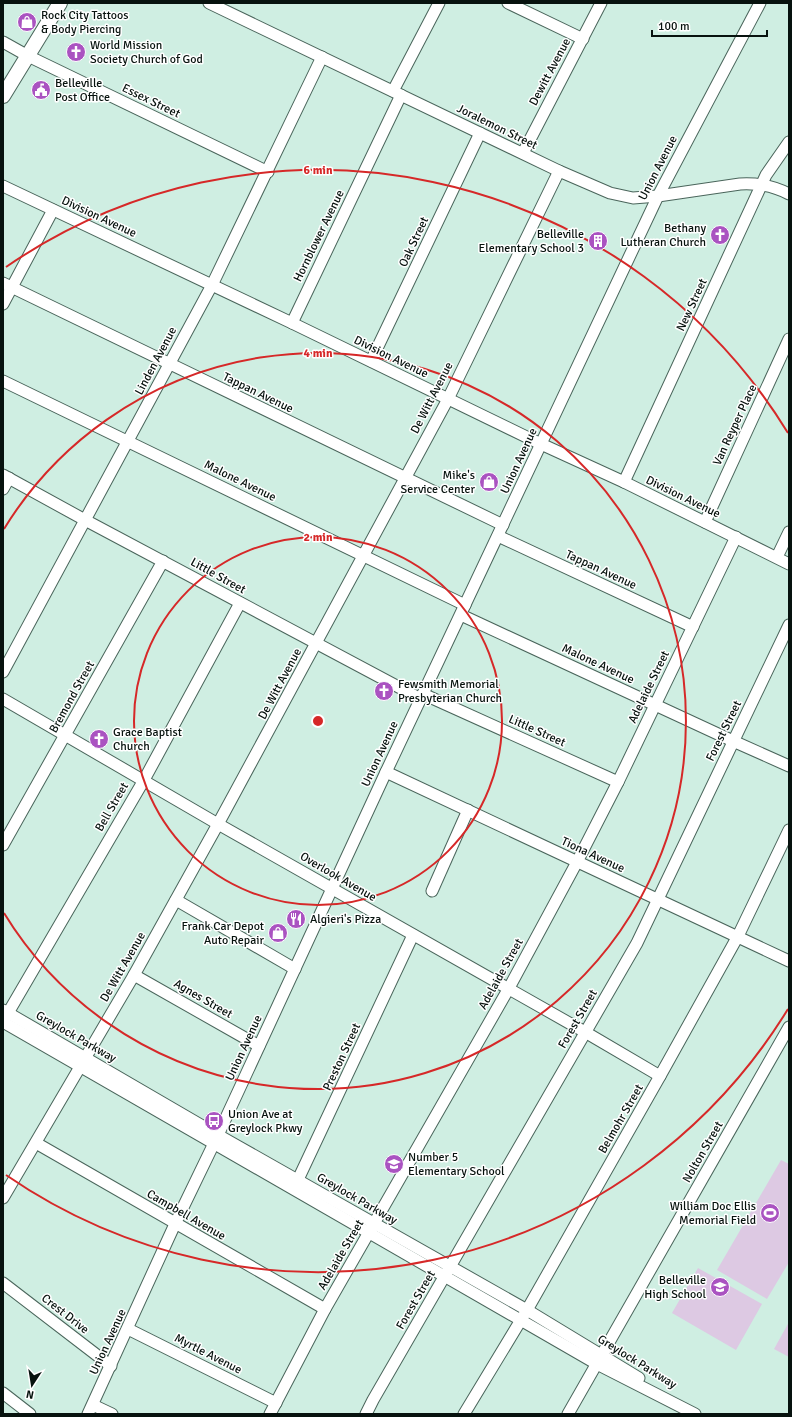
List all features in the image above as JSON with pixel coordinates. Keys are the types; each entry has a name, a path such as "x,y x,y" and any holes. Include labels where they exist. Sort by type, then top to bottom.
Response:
{"main road":[{"path":"3,96 60,3"}],"street":[{"name":"Joralemon Street","path":"208,3 559,171 610,193 637,198 740,184 762,185 778,189 789,194"},
{"name":"Hornblower Avenue","path":"292,323 439,3"},
{"path":"508,3 582,38"},
{"name":"Dewitt Avenue","path":"523,153 601,3"},
{"name":"Union Avenue","path":"90,1409 386,772 658,196 760,3"},
{"name":"Essex Street","path":"3,42 28,56 268,172"},
{"name":"Linden Avenue","path":"3,672 212,285 322,58"},
{"name":"Oak Street","path":"371,361 480,133"},
{"name":"New Street","path":"624,482 762,185 772,166 789,142"},
{"name":"De Witt Avenue","path":"3,1198 134,975 316,643 448,399 559,171"},
{"name":"Division Avenue","path":"3,186 292,323 541,444 624,482 789,564"},
{"path":"3,304 7,285 53,210"},
{"name":"Tappan Avenue","path":"7,285 503,526"},
{"name":"Van Reyper Place","path":"705,522 789,339"},
{"name":"Malone Avenue","path":"3,381 363,556 463,610 655,704 789,766"},
{"path":"3,489 6,476"},
{"name":"Little Street","path":"6,476 85,520 316,643 422,696 618,782"},
{"path":"777,557 789,532"},
{"name":"Tappan Avenue","path":"498,536 692,627"},
{"name":"Adelaide Street","path":"270,1414 325,1309 509,988 577,862 618,782 736,537"},
{"name":"Bremond Street","path":"3,845 163,561"},
{"name":"Bell Street","path":"5,1015 144,780 240,603"},
{"name":"Forest Street","path":"366,1414 637,943 789,625"},
{"name":"Overlook Avenue","path":"3,699 218,824 509,988 660,1076"},
{"name":"Tiona Avenue","path":"386,772 789,960"},
{"path":"432,892 468,810"},
{"name":"Belmohr Street","path":"464,1414 527,1310 738,936 789,830"},
{"path":"176,900 295,969"},
{"name":"Preston Street","path":"296,1185 413,935"},
{"name":"Agnes Street","path":"134,975 260,1046"},
{"name":"Greylock Parkway","path":"5,1015 83,1062 447,1272 520,1320 600,1360 695,1414"},
{"name":"Nolton Street","path":"568,1414 789,1027"},
{"name":"Campbell Avenue","path":"36,1142 175,1224 325,1309"},
{"name":"Greylock Parkway","path":"447,1272 527,1310 600,1360"},
{"name":"Crest Drive","path":"3,1283 111,1366"},
{"name":"Myrtle Avenue","path":"128,1329 276,1403"},
{"path":"3,1393 30,1414"},
{"path":"90,1409 112,1414"}],"shaded area":[{"name":"William Doc Ellis Memorial Field","path":"781,1160 789,1164 789,1262 767,1299 717,1270"},
{"path":"698,1268 762,1304 736,1350 672,1313"},
{"path":"789,1322 789,1357 774,1349"}],"place":[{"name":"Rock City Tattoos & Body Piercing","path":"27,22"},
{"name":"World Mission Society Church of God","path":"76,52"},
{"name":"Belleville Post Office","path":"41,90"},
{"name":"Bethany Lutheran Church","path":"720,235"},
{"name":"Belleville Elementary School 3","path":"598,241"},
{"name":"Mike's Service Center","path":"489,482"},
{"name":"Fewsmith Memorial Presbyterian Church","path":"384,691"},
{"name":"Grace Baptist Church","path":"99,739"},
{"name":"Algieri's Pizza","path":"296,919"},
{"name":"Frank Car Depot Auto Repair","path":"278,933"},
{"name":"Union Ave at Greylock Pkwy","path":"214,1121"},
{"name":"Number 5 Elementary School","path":"394,1164"},
{"name":"William Doc Ellis Memorial Field","path":"770,1213"},
{"name":"Belleville High School","path":"720,1287"}]}
